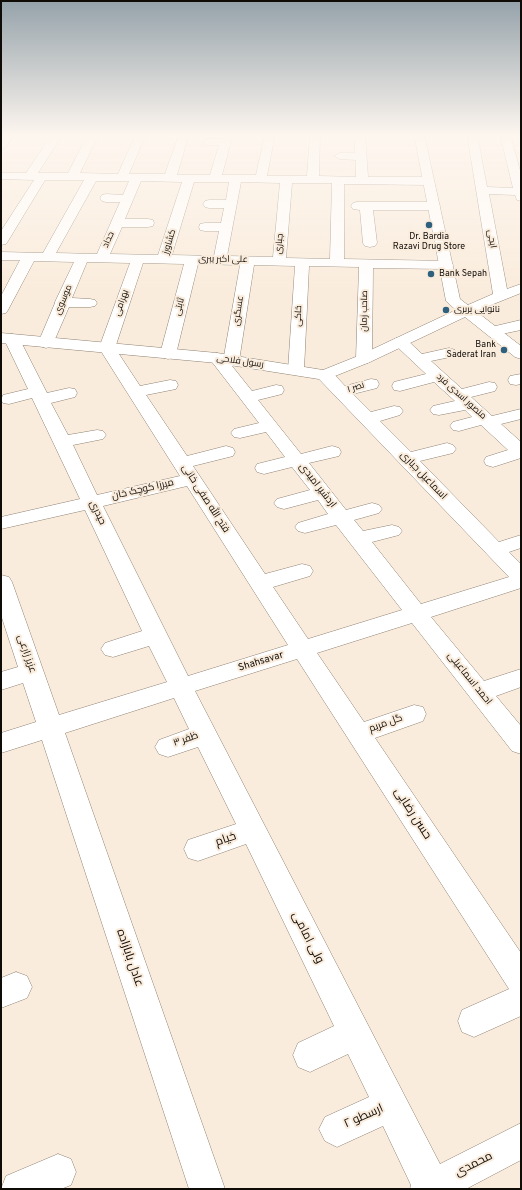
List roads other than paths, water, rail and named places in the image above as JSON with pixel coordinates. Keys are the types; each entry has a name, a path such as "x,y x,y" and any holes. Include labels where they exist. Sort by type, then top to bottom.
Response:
{"street":[{"path":"3,235 20,211 30,190"},
{"path":"47,257 68,232 87,190"},
{"name":"حداد","path":"102,258 131,190"},
{"name":"کشاورز","path":"164,259 185,190"},
{"path":"220,260 234,190"},
{"name":"جباری","path":"279,262 274,241 283,210 285,190"},
{"path":"337,263 338,190"},
{"path":"430,190 453,301 520,352"},
{"path":"482,190 521,194"},
{"name":"ایجی","path":"482,190 501,297"},
{"path":"106,198 127,199"},
{"path":"209,204 231,204"},
{"path":"370,243 362,206 434,206"},
{"path":"268,209 283,210"},
{"path":"7,210 20,211"},
{"path":"117,223 148,223"},
{"path":"205,227 226,227"},
{"name":"علی اکبر ببری","path":"1,256 446,265"},
{"path":"1,310 30,257"},
{"name":"موسوی","path":"46,343 62,302 82,258"},
{"name":"بهرامی","path":"107,348 138,259"},
{"name":"ثابتی","path":"168,354 192,260"},
{"name":"عسگری","path":"224,360 248,261"},
{"name":"خاکی","path":"296,370 302,262"},
{"name":"صاحب زمان","path":"364,359 366,263"},
{"name":"رسول فلاحی","path":"7,339 224,360 325,374 364,359 521,288"},
{"path":"62,302 90,303"},
{"path":"492,331 521,325"},
{"name":"حیدری","path":"7,339 40,396 181,687"},
{"name":"منصور اسدی فرد","path":"400,342 521,452"},
{"name":"فتح الله صفی خانی","path":"107,348 302,649"},
{"path":"419,359 449,353"},
{"name":"اردشیر امیدی","path":"224,360 248,397 270,426 416,613"},
{"name":"اسماعیل جباری","path":"325,374 521,577"},
{"path":"400,386 437,376"},
{"path":"133,388 167,381"},
{"name":"نصر ۱","path":"342,392 371,384"},
{"path":"439,410 489,387"},
{"path":"248,397 276,390"},
{"path":"9,399 69,394"},
{"path":"368,418 394,411"},
{"path":"459,426 521,414"},
{"path":"240,434 270,426"},
{"path":"62,442 97,435"},
{"path":"407,459 448,448"},
{"name":"میرزا کوچک خان","path":"1,524 94,508 187,471 226,452"},
{"path":"268,474 301,466 332,452"},
{"path":"521,452 498,467 521,468"},
{"path":"284,503 322,492"},
{"path":"53,522 94,508"},
{"path":"305,527 372,509"},
{"path":"358,539 392,531"},
{"path":"495,550 521,541"},
{"path":"260,583 302,571"},
{"name":"Shahsavar","path":"1,743 521,581"},
{"name":"عزیز زارعی","path":"1,582 6,611 32,671 51,727"},
{"name":"احمد اسماعیلی","path":"416,613 480,692 517,733"},
{"path":"113,649 156,635"},
{"name":"حسن رضایی","path":"302,649 521,980"},
{"path":"1,681 32,671"},
{"path":"480,692 521,678"},
{"name":"ولی امامی","path":"181,687 391,1105 431,1188"},
{"name":"گل مریم","path":"358,734 414,714"},
{"name":"عادل بابازاده","path":"51,727 207,1189"},
{"name":"ظفر ۳","path":"168,747 205,734"},
{"name":"خیام","path":"198,849 253,830"},
{"path":"474,1021 521,1000"},
{"path":"310,1055 355,1033"},
{"name":"ارسطو ۲","path":"338,1129 391,1105"},
{"name":"محمدی","path":"431,1188 521,1141"},
{"path":"19,1189 58,1172"}],"place":[{"name":"Dr. Bardia Razavi Drug Store","path":"429,225"},
{"name":"Bank Sepah","path":"431,274"},
{"name":"نانوایی بربری","path":"446,310"},
{"name":"Bank Saderat Iran","path":"504,350"}]}
